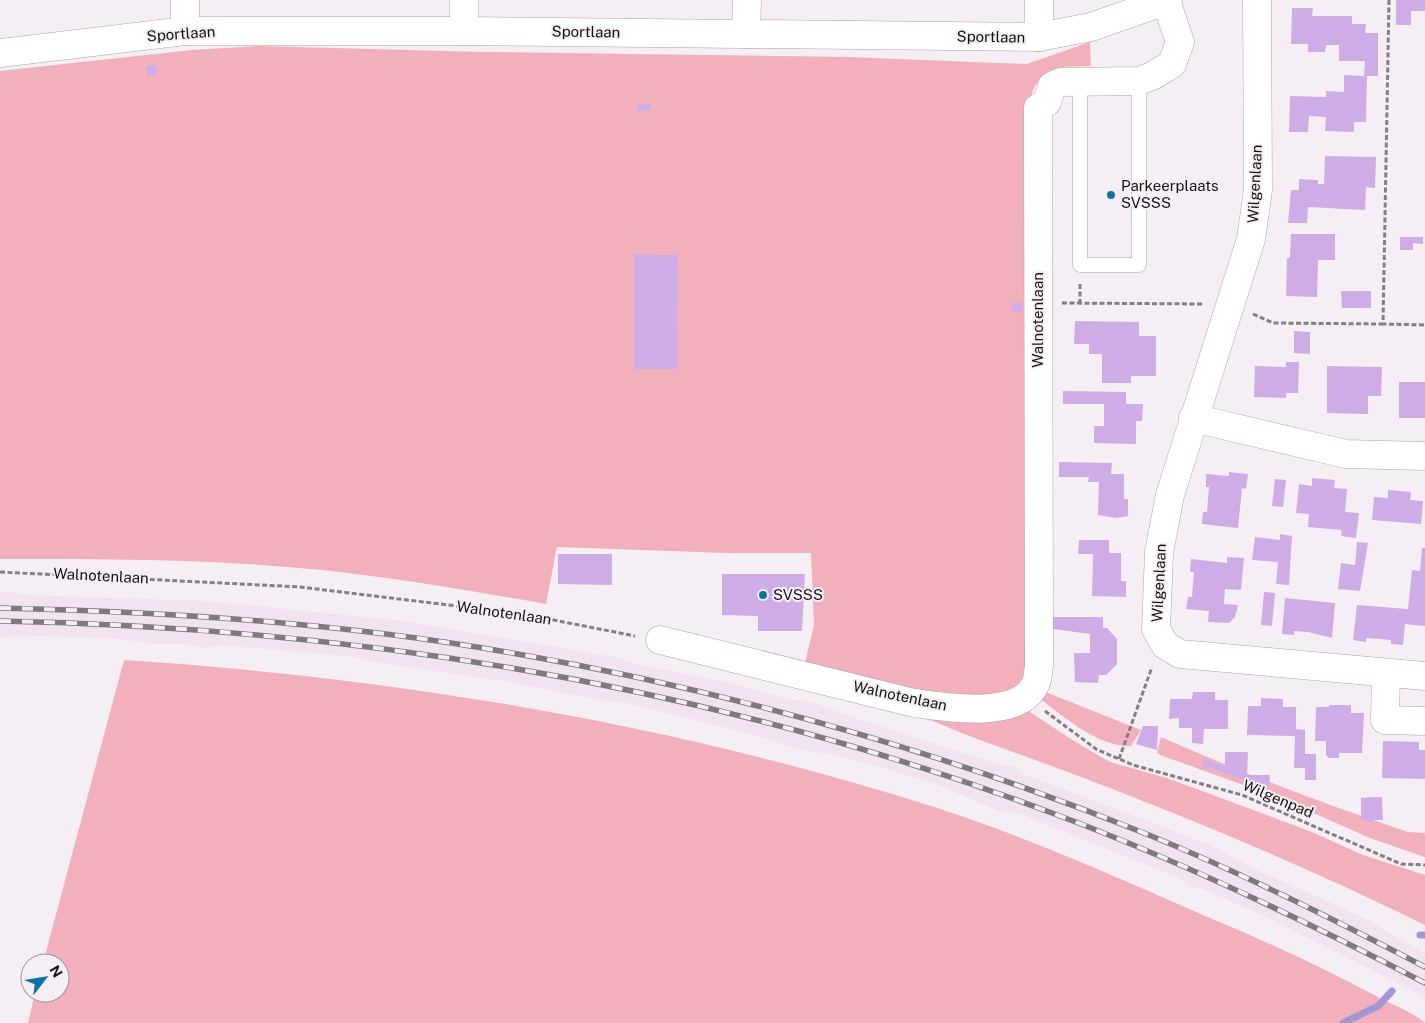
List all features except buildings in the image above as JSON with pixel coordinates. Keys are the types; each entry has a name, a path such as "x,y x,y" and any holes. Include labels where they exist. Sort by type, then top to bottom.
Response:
{"street":[{"path":"185,0 185,31"},
{"path":"464,0 464,31"},
{"path":"746,34 747,0"},
{"path":"1039,0 1039,37"},
{"name":"Sportlaan","path":"0,53 185,31 464,31 1039,37 1091,27 1167,0"},
{"name":"Walnotenlaan","path":"660,640 914,703 989,709 1009,705 1025,696 1036,686 1039,666 1038,108 1047,102 1052,86 1061,82 1139,81 1152,76 1172,64 1180,42 1167,0"},
{"name":"Wilgenlaan","path":"1257,0 1258,190 1251,239 1170,495 1159,552 1156,629 1165,645 1180,654 1425,676"},
{"path":"1193,418 1346,454 1425,456"},
{"path":"1386,673 1385,720 1425,721"}],"lane":[{"path":"1080,82 1080,265 1139,265 1139,81"}],"path":[{"path":"1389,0 1383,324 1425,325"},
{"name":"Walnotenlaan","path":"0,572 300,587 523,614 660,640"},
{"path":"1119,759 1154,659 1165,645"},
{"name":"Wilgenpad","path":"1025,696 1096,749 1133,765 1242,795 1401,864 1425,865"}],"shaded area":[{"path":"1090,42 1091,66 1063,67 1049,72 1042,76 1032,93 1025,682 1001,694 981,697 931,693 805,663 814,625 811,553 726,553 557,547 546,604 406,581 282,566 161,560 0,559 0,71 192,50 259,46 483,52 849,57 1027,64"},
{"path":"0,592 26,595 206,601 404,621 614,657 644,666 728,682 791,700 810,701 837,712 1000,765 1013,766 1024,774 1210,845 1251,867 1375,923 1380,928 1425,953 1425,997 1271,919 1201,888 1191,887 1177,877 1023,815 1008,811 1001,812 939,785 869,764 835,755 801,750 752,734 623,702 604,701 503,681 380,663 355,657 221,645 207,648 186,644 154,644 121,639 41,636 0,637"},
{"path":"124,660 227,668 431,692 633,728 733,751 832,777 968,818 1076,860 1298,957 1409,1012 1425,1023 28,1023 33,1003 70,1003 70,953 46,953"},
{"path":"1043,691 1141,730 1131,746 1107,742 1083,730 1040,699"},
{"path":"1027,710 1110,762 1167,778 1312,832 1363,855 1425,875 1425,925 1339,884 1208,827 973,737 913,712"},
{"path":"1161,737 1314,799 1408,832 1425,833 1425,857 1370,838 1277,797 1160,755 1157,752"}],"waterway":[{"path":"1420,935 1425,935"},
{"path":"1343,1023 1378,1006 1392,991"}],"railway":[{"path":"0,608 193,616 385,634 512,653 594,668 755,705 915,751 993,777 1149,835 1220,865 1425,967"},
{"path":"0,621 134,626 268,636 402,651 534,672 666,698 796,730 925,769 1052,813 1148,851 1242,892 1425,983"}],"place":[{"name":"Parkeerplaats SVSSS","path":"1111,195"},
{"name":"SVSSS","path":"763,595"}]}
